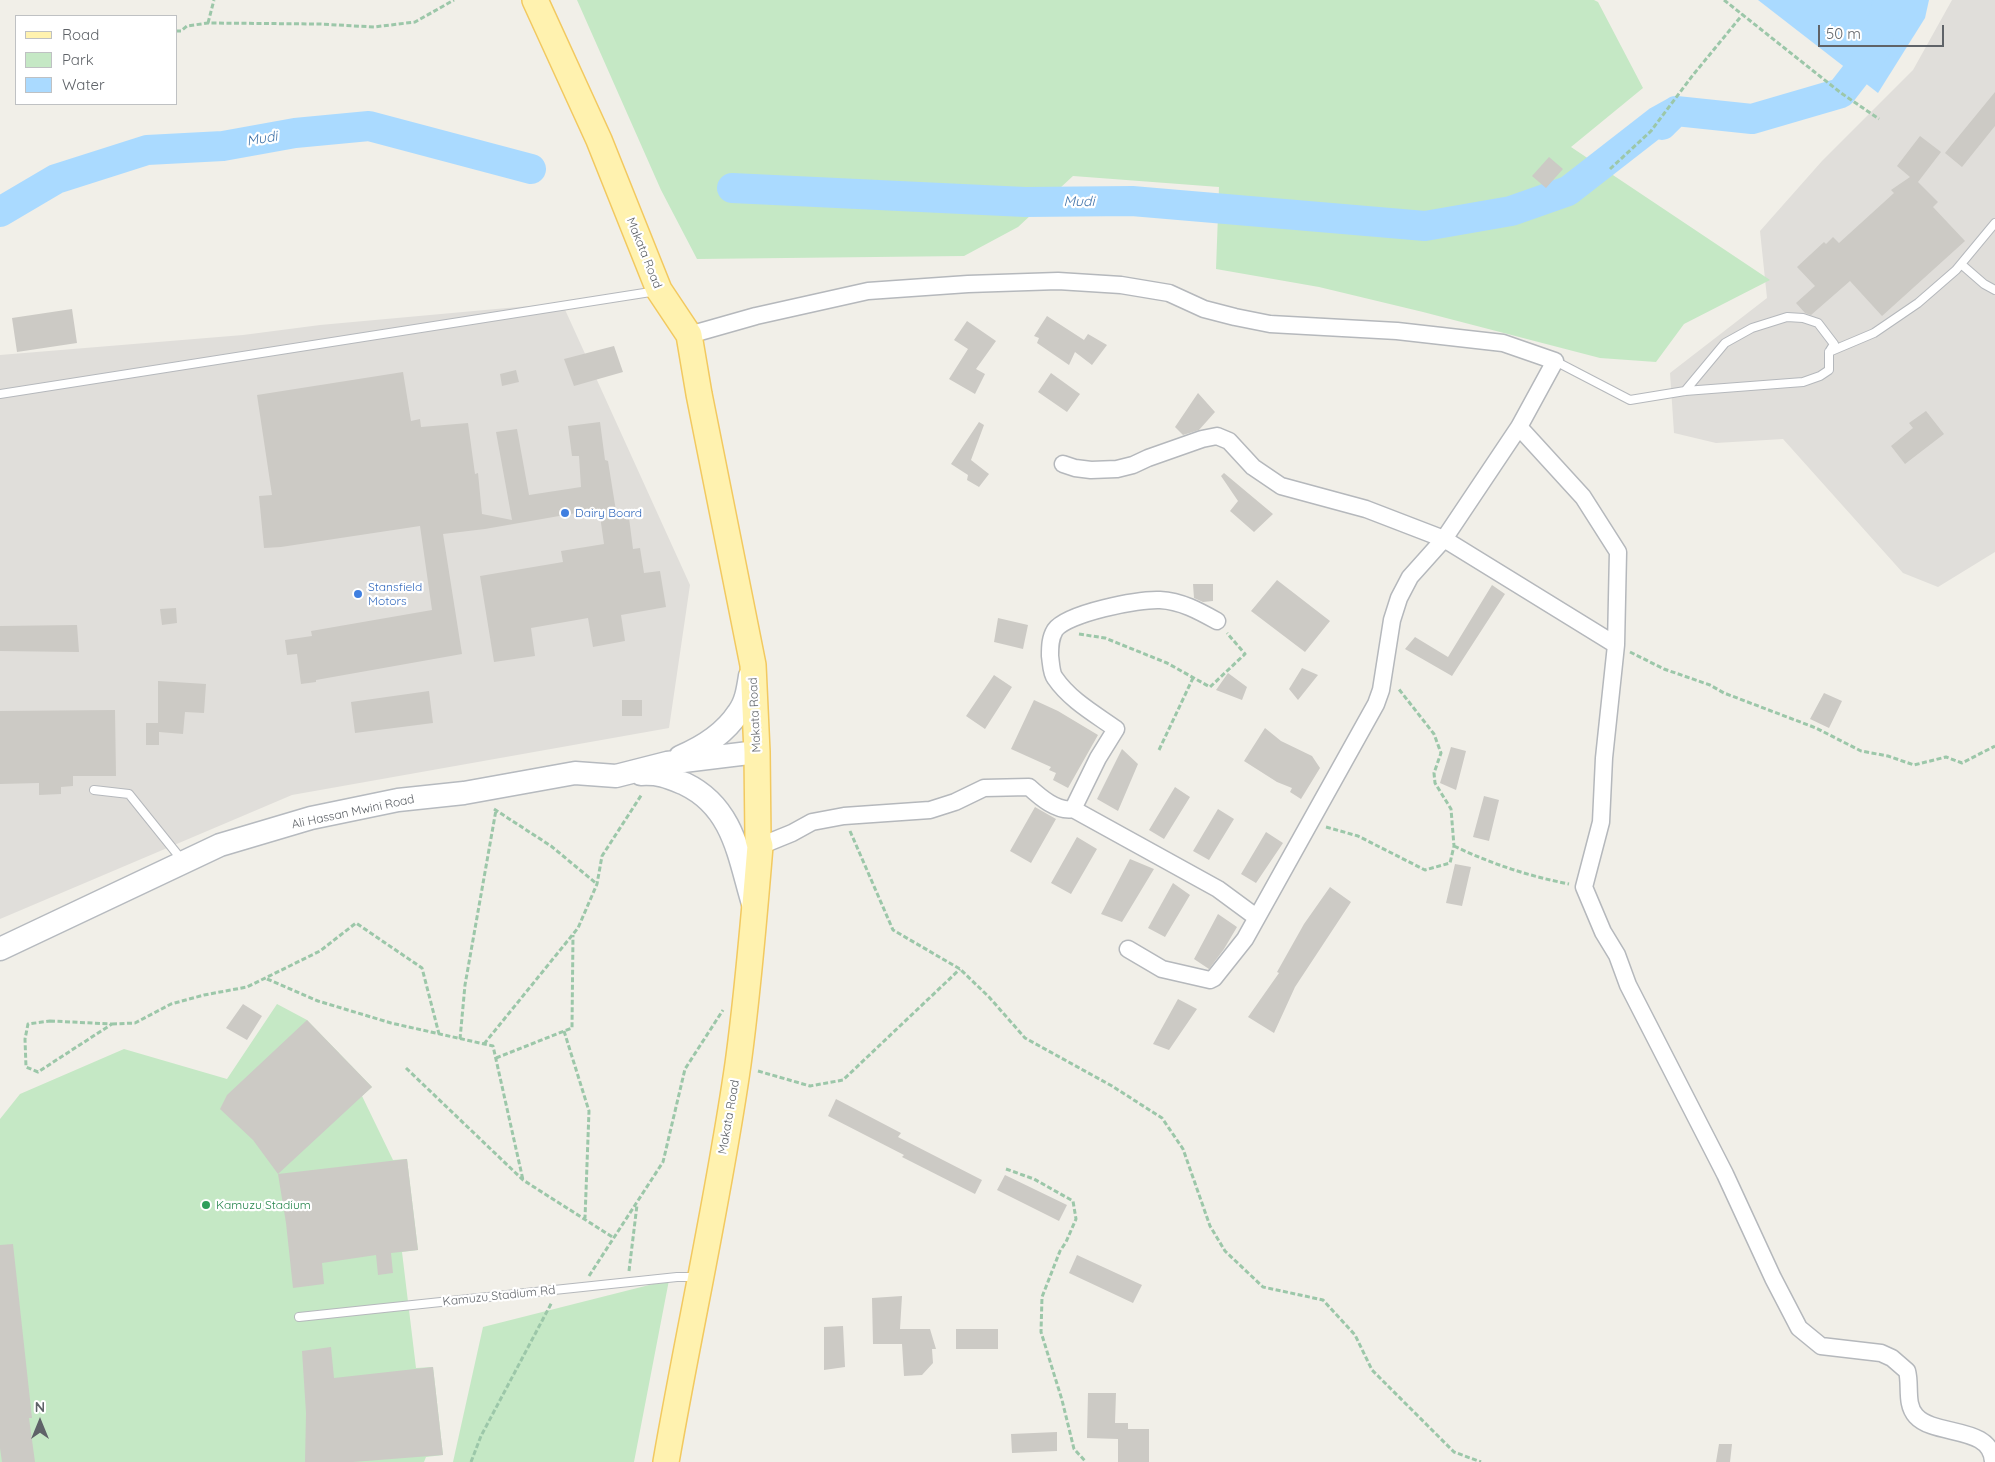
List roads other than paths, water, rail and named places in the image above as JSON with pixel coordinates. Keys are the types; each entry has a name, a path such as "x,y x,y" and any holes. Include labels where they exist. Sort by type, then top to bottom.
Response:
{"main road":[{"name":"Makata Road","path":"535,0 599,140 659,290 689,335 753,664 758,752 758,839 760,846 751,968 738,1066 710,1233 700,1277 666,1462"},
{"path":"753,664 746,697 738,713 722,731 692,751 661,768 664,775 693,788 715,805 731,830 754,910"},
{"name":"Ali Hassan Mwini Road","path":"0,949 220,845 311,818 398,800 464,793 576,774 616,776 758,752"}],"street":[{"path":"689,335 756,316 868,291 1058,280 1121,285 1169,293 1204,309 1270,324 1397,331 1503,342 1556,361 1519,427 1444,539 1410,577 1399,598 1392,620 1376,704 1245,938 1214,978 1210,980 1162,969 1128,948"},
{"path":"1519,427 1583,497 1618,552 1616,645 1604,758 1601,822 1584,887 1603,932 1617,955 1628,985 1725,1174 1773,1278 1799,1328 1821,1346 1881,1353 1892,1358 1907,1371 1910,1407 1916,1417 1946,1430 1977,1438 1988,1445 1994,1462"},
{"path":"1063,464 1091,470 1117,469 1202,439 1217,436 1228,441 1253,467 1281,486 1366,509 1444,539 1616,645"},
{"path":"1073,809 1098,758 1116,729 1077,702 1053,677 1050,644 1056,630 1072,618 1139,601 1161,600 1190,606 1217,621"},
{"path":"760,846 792,834 812,822 844,816 930,810 955,802 984,788 1029,787 1041,798 1066,810 1073,809 1218,889 1256,917"}],"lane":[{"path":"1829,352 1874,333 1918,303 1961,264 1995,223"},
{"path":"1961,264 1984,284 1995,290"},
{"path":"0,394 659,290"},
{"path":"1556,361 1630,400 1685,391 1803,382 1820,376 1829,370 1829,352 1834,344 1818,323 1803,318 1787,317 1752,328 1725,343 1685,391"},
{"path":"94,790 129,794 184,862"},
{"name":"Kamuzu Stadium Rd","path":"299,1317 628,1284 677,1277 700,1277"}],"water":[{"path":"1758,0 1929,0 1925,18 1878,93"}],"waterway":[{"path":"1662,125 1676,111 1752,119 1841,93 1876,48 1888,0"},
{"name":"Mudi","path":"732,188 1025,202 1132,201 1425,226 1511,211 1568,191 1658,121 1676,111"},
{"name":"Mudi","path":"0,212 56,179 147,150 223,146 295,133 369,126 531,169"}],"place":[{"name":"Dairy Board","path":"565,513"},
{"name":"Stansfield Motors","path":"358,594"},
{"name":"Kamuzu Stadium","path":"206,1205"}]}
